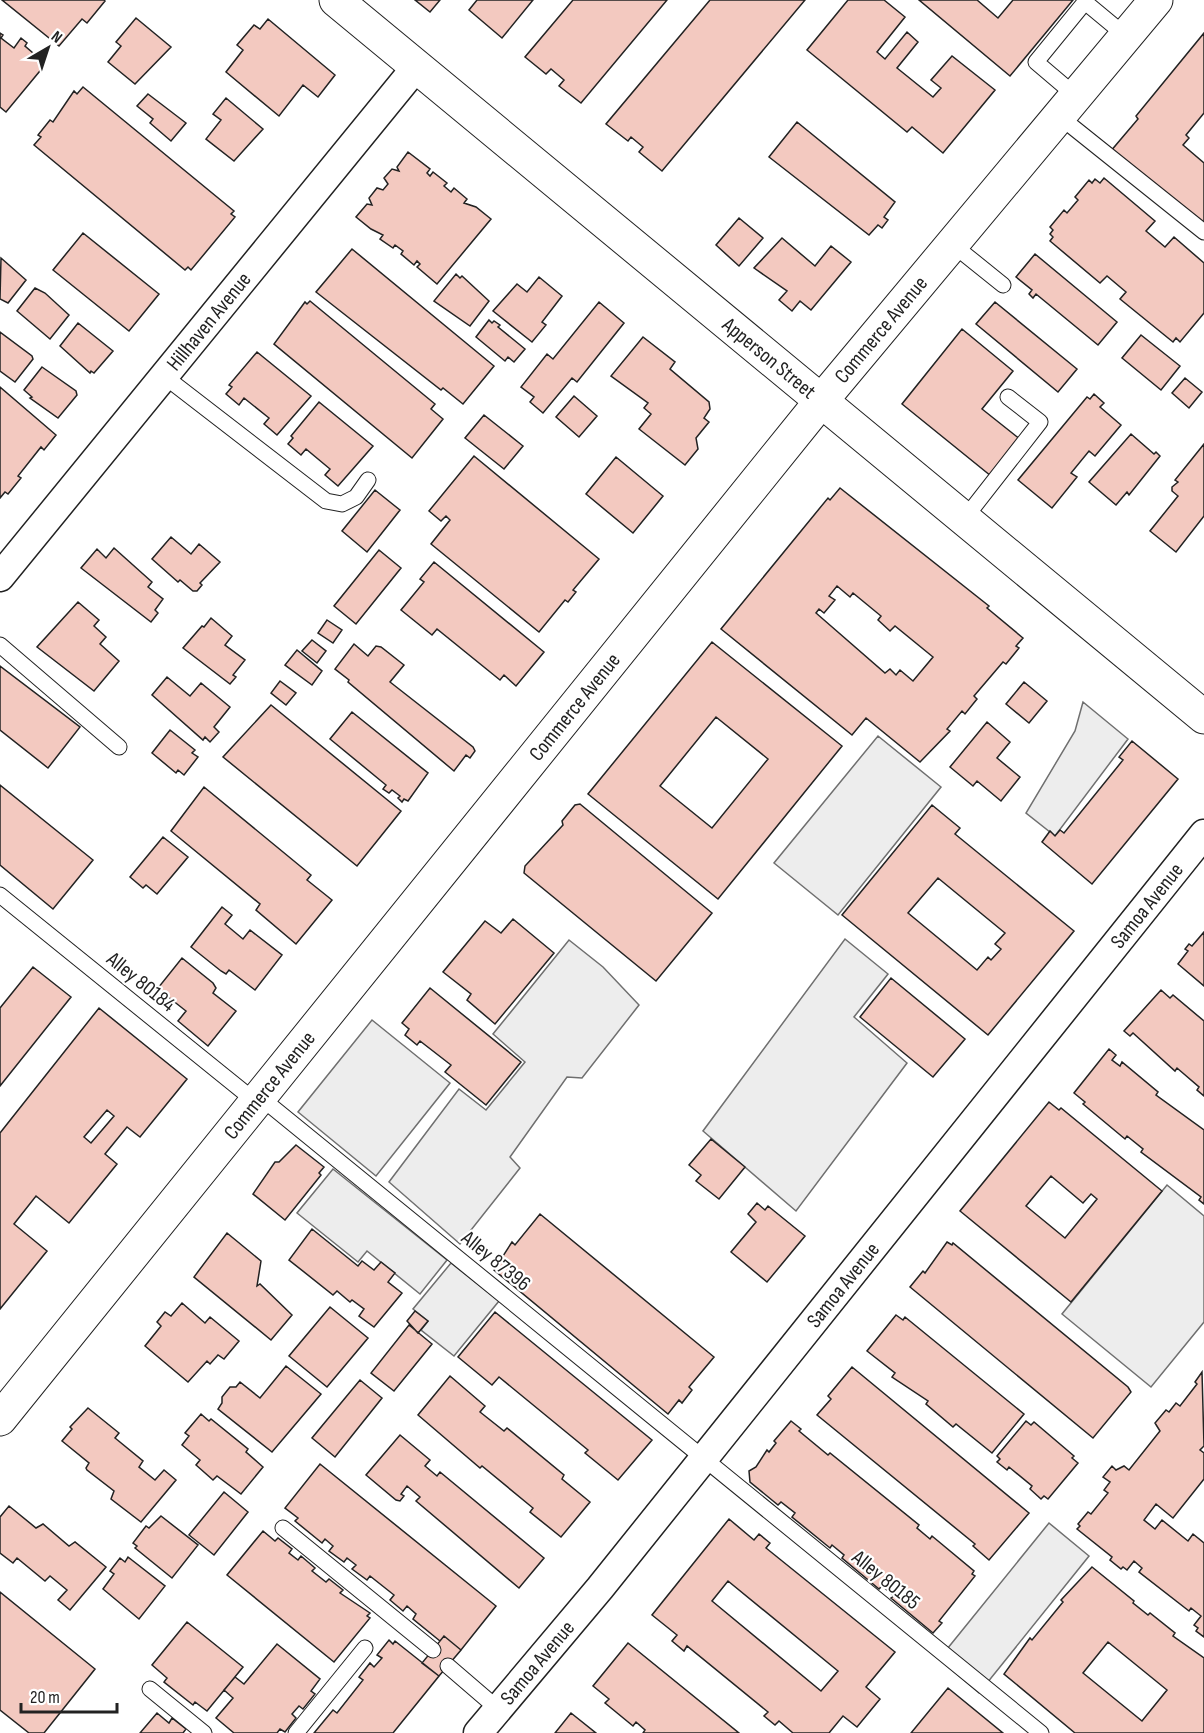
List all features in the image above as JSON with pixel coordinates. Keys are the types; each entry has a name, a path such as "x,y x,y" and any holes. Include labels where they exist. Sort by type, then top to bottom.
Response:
{"street":[{"name":"Apperson Street","path":"336,0 1204,717"},
{"name":"Commerce Avenue","path":"0,1419 822,400 1156,0"},
{"name":"Hillhaven Avenue","path":"0,577 417,66"},
{"name":"Samoa Avenue","path":"478,1733 600,1588 1204,834"}],"lane":[{"path":"1126,36 1085,2 1036,62 1068,106 1204,232"},
{"path":"952,244 1003,285"},
{"path":"164,376 326,501 342,504 356,497 368,480"},
{"path":"965,518 1040,422 1008,397"},
{"path":"0,645 119,747"},
{"name":"Alley 80184","path":"0,895 258,1099"},
{"name":"Alley 87396","path":"258,1099 704,1458"},
{"name":"Alley 80185","path":"704,1458 1041,1733"},
{"path":"283,1528 433,1650"},
{"path":"296,1733 365,1648"},
{"path":"448,1666 498,1709"},
{"path":"150,1689 204,1733"}],"shaded area":[{"path":"1083,702 1128,739 1055,836 1026,813 1075,731"},
{"path":"878,736 941,787 838,915 774,863"},
{"path":"845,939 888,974 854,1017 907,1063 796,1211 703,1131"},
{"path":"569,940 603,967 639,1005 582,1078 567,1077 510,1157 520,1168 460,1244 389,1182 459,1089 486,1110 525,1062 493,1034"},
{"path":"372,1020 450,1083 376,1176 298,1112"},
{"path":"333,1169 447,1260 420,1294 367,1251 358,1262 297,1213"},
{"path":"1167,1185 1204,1216 1204,1322 1151,1387 1062,1314"},
{"path":"451,1263 499,1301 454,1356 421,1330 428,1321 413,1309"},
{"path":"1049,1523 1089,1556 979,1693 939,1659"}],"building":[{"path":"2,0 105,1 87,23 82,19 59,46"},
{"path":"415,0 440,0 430,12"},
{"path":"477,0 533,0 502,38 469,10"},
{"path":"573,0 667,0 581,103 559,86 564,80 551,69 546,74 525,57"},
{"path":"710,0 805,0 662,171 639,152 643,147 631,137 628,141 606,124"},
{"path":"848,0 884,0 905,17 877,52 885,59 907,32 918,42 897,68 933,97 941,88 931,80 952,56 995,90 943,153 912,127 907,132 807,50"},
{"path":"919,0 977,0 998,18 1013,0 1073,0 1010,76"},
{"path":"136,18 171,47 135,84 108,62 121,46 116,42"},
{"path":"268,19 335,75 318,97 303,85 279,116 226,72 243,50 237,45 254,25 260,29"},
{"path":"0,33 3,35 1,38 14,48 21,38 27,43 25,46 33,53 31,55 44,66 6,112 0,107"},
{"path":"1204,33 1204,113 1186,135 1189,138 1183,145 1204,163 1204,229 1110,152 1138,119 1136,116"},
{"path":"83,87 234,211 231,214 235,217 191,270 188,267 185,270 34,145 41,137 38,135 50,120 53,122 74,91 77,94"},
{"path":"148,94 186,123 171,141 150,123 153,119 137,106"},
{"path":"226,98 263,129 234,161 206,139 221,120 213,114"},
{"path":"797,122 895,202 884,217 888,220 882,228 878,225 869,235 769,157"},
{"path":"408,152 430,169 427,173 430,176 433,172 447,183 444,186 451,192 454,188 467,199 464,203 476,207 491,219 437,284 417,267 420,264 417,261 414,265 401,254 403,251 395,245 393,248 380,239 383,235 356,217 367,204 372,205 369,198 377,188 383,190 388,184 384,178 392,169 399,171 397,167"},
{"path":"1104,178 1155,221 1146,231 1165,247 1174,237 1204,263 1204,313 1180,342 1176,338 1173,342 1120,299 1126,292 1107,276 1100,283 1050,241 1053,237 1050,234 1053,230 1050,227 1064,210 1067,213 1078,200 1075,197 1089,180 1092,183 1095,179 1100,183"},
{"path":"739,218 763,238 739,266 716,245"},
{"path":"83,233 159,294 129,331 53,270"},
{"path":"782,238 815,266 831,246 851,262 811,310 800,301 792,311 779,300 787,291 754,268"},
{"path":"352,249 494,366 463,404 443,388 441,390 316,292"},
{"path":"1035,254 1117,322 1098,345 1036,294 1033,298 1029,294 1032,290 1016,277"},
{"path":"1,258 26,280 8,303 0,299"},
{"path":"456,274 460,278 462,276 489,301 470,326 434,301"},
{"path":"539,277 562,296 542,322 546,325 532,342 493,311 517,284 527,292"},
{"path":"35,288 45,293 69,315 50,339 17,311"},
{"path":"310,301 435,404 431,409 443,419 412,458 274,344 305,302 307,304"},
{"path":"599,302 624,323 577,382 572,378 543,413 530,402 534,397 521,387 547,354 553,359"},
{"path":"995,302 1077,369 1058,392 976,324"},
{"path":"489,320 500,325 498,327 525,349 514,362 508,357 505,361 476,337"},
{"path":"78,323 113,351 94,373 91,371 90,373 60,346"},
{"path":"962,329 1013,371 982,409 1021,440 991,476 902,404"},
{"path":"0,332 33,359 15,382 0,371"},
{"path":"1141,335 1180,366 1161,390 1122,358"},
{"path":"643,337 675,362 670,369 709,402 710,409 704,418 709,422 696,438 698,449 685,465 639,429 651,414 644,408 648,403 611,376"},
{"path":"257,352 311,396 277,435 264,424 269,418 244,398 239,405 226,394 232,387 229,385"},
{"path":"42,367 76,391 77,395 58,418 30,398 32,397 24,390"},
{"path":"1185,378 1202,392 1189,408 1172,393"},
{"path":"0,387 56,435 44,450 41,447 18,476 21,478 8,494 5,492 0,498"},
{"path":"1094,394 1104,403 1100,407 1121,425 1095,456 1089,451 1071,473 1077,477 1052,508 1018,480 1087,397 1090,399"},
{"path":"574,396 597,416 579,437 556,417"},
{"path":"319,402 373,446 338,486 325,475 330,469 306,449 301,455 288,444 293,438 291,436"},
{"path":"484,415 523,446 504,469 465,438"},
{"path":"1131,434 1154,454 1156,452 1160,456 1129,495 1127,492 1116,505 1089,482"},
{"path":"1204,444 1204,516 1176,552 1150,531 1178,496 1172,491 1172,487 1178,482 1175,480"},
{"path":"474,456 599,559 573,590 576,592 568,602 565,600 539,632 431,544 450,520 446,516 441,521 429,511"},
{"path":"616,457 663,496 633,533 586,494"},
{"path":"840,488 989,606 987,608 1023,638 1016,646 1019,648 1006,664 1003,662 974,696 977,699 965,714 962,711 947,729 950,731 920,762 866,718 852,735 721,629 828,498 830,500","holes":["837,586 850,597 853,593 881,616 878,620 890,631 895,626 933,657 913,681 900,670 896,675 890,669 885,673 816,613 819,609 824,613 835,600 829,596"]},
{"path":"375,490 400,510 367,552 342,531"},
{"path":"171,537 191,554 199,544 220,562 200,583 202,585 197,591 193,591 180,580 178,582 152,559"},
{"path":"114,548 152,582 148,587 163,599 155,610 158,613 151,622 81,568 97,549 106,558"},
{"path":"379,550 401,568 356,624 334,606"},
{"path":"434,562 544,652 516,686 504,675 500,680 437,629 432,635 401,610 424,582 420,579"},
{"path":"78,602 99,620 94,626 106,637 100,644 119,661 94,691 37,647"},
{"path":"211,618 232,636 225,645 245,660 233,675 236,677 230,684 183,648"},
{"path":"327,620 342,630 333,643 318,633"},
{"path":"312,640 326,651 317,663 302,651"},
{"path":"712,642 842,746 718,899 588,794","holes":["716,717 768,759 712,828 660,786"]},
{"path":"354,644 368,656 376,646 381,647 404,665 390,682 473,747 475,751 470,758 466,755 454,771 348,682 349,680 335,669"},
{"path":"297,650 322,671 312,685 285,665"},
{"path":"0,666 80,727 48,768 0,730"},
{"path":"167,677 190,696 201,683 230,707 214,727 219,732 210,742 205,737 203,740 152,695"},
{"path":"280,681 296,693 286,705 271,693"},
{"path":"1024,682 1047,701 1029,723 1006,704"},
{"path":"271,705 401,811 357,866 223,757"},
{"path":"352,712 428,773 408,801 404,799 402,802 398,798 400,796 392,790 389,793 383,789 386,785 330,739"},
{"path":"987,722 1010,742 997,758 1020,777 1001,801 977,781 973,786 950,767"},
{"path":"170,730 195,750 192,753 198,757 184,775 178,770 176,773 152,753"},
{"path":"1132,741 1178,779 1092,884 1042,842 1050,831 1055,836 1060,830 1064,833 1123,760 1119,757"},
{"path":"0,785 93,860 53,909 0,865"},
{"path":"204,787 311,875 307,880 332,900 296,944 256,910 260,904 171,831"},
{"path":"580,804 712,913 656,981 524,873 525,866 563,825 562,821 575,805"},
{"path":"932,805 960,828 955,834 1074,931 988,1035 842,915","holes":["938,878 1005,933 995,944 1001,949 991,960 988,957 977,970 908,913"]},
{"path":"163,837 188,857 157,894 146,885 143,888 130,877"},
{"path":"222,907 232,915 225,924 243,939 250,930 282,955 255,990 229,970 226,974 221,971 191,947"},
{"path":"513,919 554,953 495,1024 467,1000 471,994 443,972 485,921 501,933"},
{"path":"1204,932 1204,986 1178,964 1188,951 1185,949 1189,944 1192,946"},
{"path":"182,958 213,983 216,988 213,993 236,1011 208,1046 178,1021 186,1011 167,996 160,1005 150,998"},
{"path":"33,967 71,997 0,1086 0,1008"},
{"path":"891,978 965,1039 933,1077 860,1017"},
{"path":"430,988 521,1062 486,1105 445,1072 451,1065 420,1041 417,1045 405,1035 409,1029 402,1023"},
{"path":"1161,990 1170,998 1173,995 1204,1021 1204,1096 1197,1090 1199,1087 1177,1068 1175,1071 1133,1033 1130,1036 1124,1031"},
{"path":"99,1008 187,1079 140,1137 127,1127 105,1154 117,1164 69,1223 36,1196 14,1224 47,1251 0,1309 0,1133","holes":["107,1110 114,1116 91,1143 84,1137"]},
{"path":"1109,1049 1116,1055 1112,1060 1120,1066 1122,1062 1158,1092 1156,1095 1204,1130 1204,1204 1199,1200 1201,1197 1141,1152 1143,1149 1127,1136 1125,1139 1083,1104 1085,1102 1074,1093"},
{"path":"1049,1102 1059,1110 1061,1108 1162,1191 1071,1302 960,1211","holes":["1051,1176 1083,1203 1091,1194 1097,1199 1065,1238 1026,1206"]},
{"path":"711,1139 745,1167 719,1199 696,1181 701,1175 689,1165"},
{"path":"296,1145 324,1167 319,1173 321,1175 285,1220 253,1194 275,1162 279,1162"},
{"path":"757,1203 765,1210 768,1206 805,1236 767,1282 731,1252 756,1222 748,1214"},
{"path":"540,1214 714,1357 689,1387 692,1390 682,1403 679,1400 668,1414 494,1270 512,1242 515,1245"},
{"path":"312,1229 358,1266 362,1261 374,1270 381,1262 395,1273 388,1282 402,1293 374,1327 359,1316 364,1309 352,1300 350,1302 337,1291 333,1295 289,1260"},
{"path":"227,1233 261,1261 257,1286 260,1284 292,1315 271,1340 194,1277"},
{"path":"947,1242 952,1245 953,1243 1128,1387 1131,1392 1093,1438 910,1287 923,1271 925,1273"},
{"path":"182,1303 205,1323 210,1317 239,1341 224,1359 218,1355 210,1364 207,1361 188,1382 145,1346 161,1326 157,1322 165,1312 171,1316"},
{"path":"330,1307 368,1338 327,1387 289,1356"},
{"path":"415,1311 428,1321 418,1333 407,1321"},
{"path":"495,1312 652,1440 618,1480 585,1453 588,1450 499,1377 492,1385 458,1357"},
{"path":"896,1315 903,1320 905,1317 1024,1414 992,1453 956,1424 953,1427 926,1404 928,1401 892,1377 895,1373 867,1351"},
{"path":"409,1325 432,1344 394,1391 371,1373"},
{"path":"286,1366 321,1394 272,1452 218,1409 222,1403 222,1397 230,1387 236,1387 240,1382 260,1398"},
{"path":"852,1367 1029,1513 989,1560 973,1546 975,1544 817,1415 831,1399 828,1396"},
{"path":"1202,1372 1204,1446 1200,1450 1204,1453 1204,1479 1173,1518 1156,1504 1144,1520 1155,1529 1162,1520 1188,1541 1193,1534 1204,1543 1204,1637 1196,1631 1198,1628 1194,1625 1201,1616 1191,1608 1189,1611 1139,1572 1142,1568 1134,1561 1127,1570 1123,1567 1121,1569 1110,1560 1112,1557 1077,1529 1080,1526 1078,1524 1088,1512 1091,1514 1108,1493 1104,1490 1110,1482 1103,1477 1112,1466 1116,1470 1124,1466 1129,1470 1160,1431 1155,1423 1166,1410 1169,1412 1176,1403 1180,1406 1197,1384 1195,1382"},
{"path":"450,1376 485,1406 480,1412 504,1431 507,1428 564,1475 562,1479 590,1502 561,1537 530,1512 533,1508 482,1466 480,1468 418,1415"},
{"path":"360,1380 382,1398 335,1457 312,1438"},
{"path":"88,1408 119,1433 115,1438 143,1461 139,1467 155,1480 164,1470 176,1480 141,1522 111,1499 114,1491 87,1470 89,1463 62,1441 72,1429 70,1427"},
{"path":"201,1414 209,1421 211,1419 248,1449 246,1452 263,1467 241,1494 217,1476 213,1480 196,1465 200,1460 182,1445 189,1436 185,1433"},
{"path":"791,1421 801,1429 799,1431 828,1455 830,1453 919,1525 917,1528 930,1539 932,1536 974,1571 972,1574 975,1576 939,1621 942,1623 933,1633 891,1598 894,1596 882,1586 879,1589 842,1558 844,1555 832,1545 830,1548 792,1517 795,1513 781,1502 778,1505 750,1482 749,1471 756,1467 767,1450 769,1452 776,1443 774,1441"},
{"path":"1026,1421 1031,1425 1034,1422 1074,1456 1072,1458 1078,1463 1048,1499 1044,1496 1041,1499 1030,1489 1032,1486 1009,1467 1007,1470 997,1462 1000,1459 997,1456"},
{"path":"400,1435 430,1460 425,1466 437,1476 440,1472 544,1558 519,1588 416,1501 420,1497 407,1486 401,1494 404,1496 400,1501 396,1500 366,1475"},
{"path":"320,1464 496,1606 461,1650 444,1636 440,1641 413,1619 416,1614 407,1606 403,1611 390,1600 394,1595 370,1576 367,1580 352,1569 356,1565 347,1558 344,1562 329,1551 333,1546 325,1539 322,1543 295,1521 298,1518 285,1508"},
{"path":"224,1492 248,1512 214,1555 189,1535"},
{"path":"9,1506 36,1528 43,1524 69,1546 75,1542 106,1567 70,1610 58,1600 67,1590 50,1576 45,1581 17,1558 13,1563 0,1553 0,1517"},
{"path":"161,1516 198,1545 172,1578 135,1548 137,1546 133,1543 146,1526 149,1528"},
{"path":"729,1519 754,1540 759,1534 770,1543 766,1548 895,1652 866,1687 880,1699 857,1727 843,1716 829,1733 793,1733 779,1721 775,1725 764,1716 768,1712 687,1646 684,1651 672,1641 677,1635 652,1615","holes":["728,1581 838,1671 821,1691 712,1601"]},
{"path":"263,1531 275,1541 278,1538 292,1549 289,1553 298,1560 301,1556 315,1568 312,1571 326,1582 329,1579 343,1590 340,1593 370,1613 367,1616 370,1618 334,1662 227,1575"},
{"path":"128,1557 165,1586 139,1619 103,1589 114,1574 110,1571 120,1558 125,1562"},
{"path":"1092,1567 1148,1615 1150,1613 1175,1633 1173,1636 1204,1658 1204,1733 1075,1733 1004,1674 1030,1638 1032,1640 1063,1602 1061,1600","holes":["1108,1642 1167,1690 1142,1721 1083,1673"]},
{"path":"0,1592 95,1669 44,1733 29,1733 0,1710"},
{"path":"187,1622 243,1667 207,1711 195,1702 193,1705 164,1682 167,1678 152,1665"},
{"path":"444,1636 461,1650 439,1676 422,1663"},
{"path":"389,1640 393,1644 395,1641 439,1676 393,1733 314,1733 333,1710 337,1713 363,1680 359,1677 370,1663 374,1667 382,1658 377,1655"},
{"path":"628,1643 739,1733 643,1733 645,1730 636,1722 633,1726 605,1703 609,1699 593,1686"},
{"path":"277,1644 320,1679 311,1691 315,1694 303,1709 299,1706 292,1714 296,1718 285,1732 280,1729 277,1733 234,1733 216,1718 233,1698 224,1690 235,1677 244,1684"},
{"path":"948,1688 1003,1733 911,1733"},
{"path":"157,1713 169,1723 172,1718 186,1729 183,1733 140,1733"},
{"path":"571,1713 596,1733 555,1733"}]}
